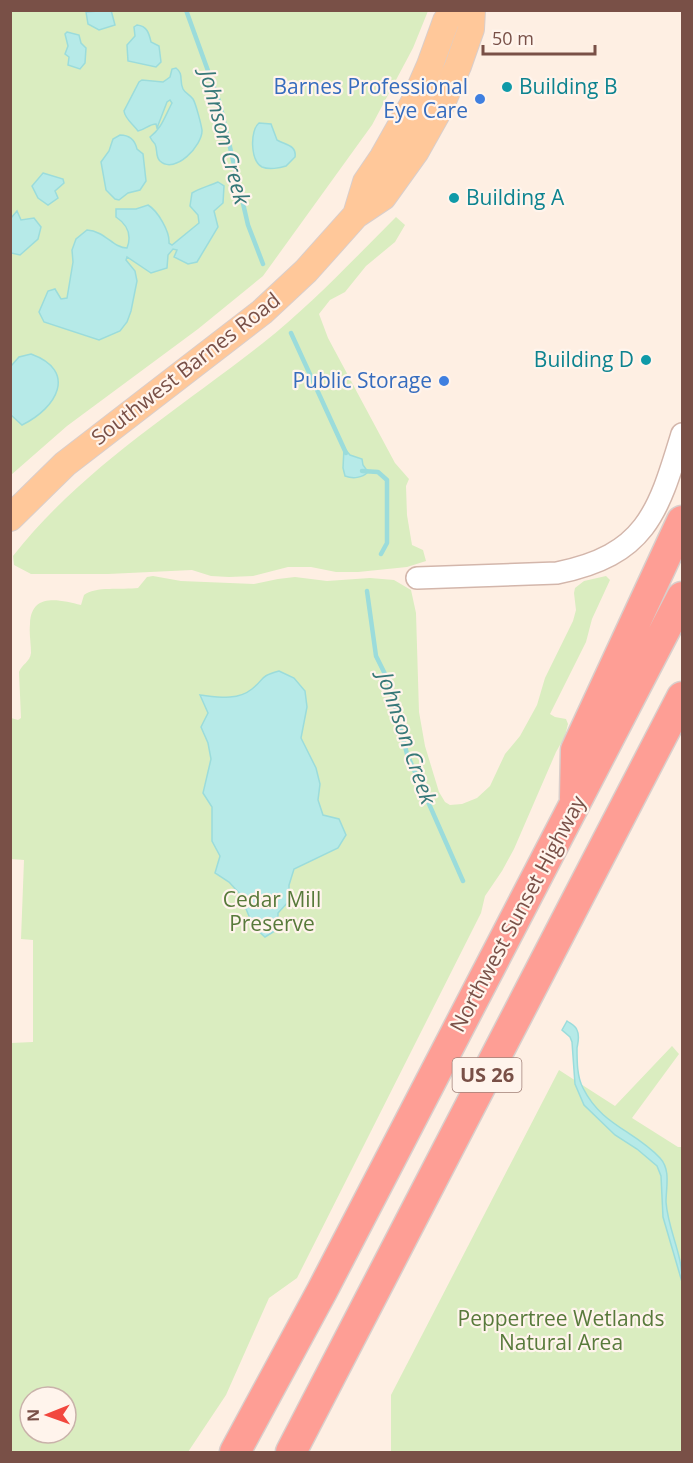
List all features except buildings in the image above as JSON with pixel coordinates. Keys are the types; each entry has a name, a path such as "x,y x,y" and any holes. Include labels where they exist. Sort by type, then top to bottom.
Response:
{"highway":[{"path":"574,807 576,750 682,522"},
{"name":"Northwest Sunset Highway","path":"235,1452 322,1291 682,597"},
{"name":"US 26","path":"291,1452 682,697"}],"main road":[{"name":"Southwest Barnes Road","path":"356,215 366,182 384,157 413,104 446,21 453,10"},
{"name":"Southwest Barnes Road","path":"10,518 65,464 262,312 312,264 356,215 383,197 400,175 428,130 458,66 471,29 472,10"},
{"path":"413,104 428,130"}],"street":[{"path":"417,578 557,573 576,569 612,554 637,535 652,517 669,478 682,434"}],"green space":[{"path":"10,11 428,11 413,48 372,125 263,276 198,329 67,426 11,475"},
{"path":"396,217 405,225 395,242 366,266 345,292 330,300 319,314 328,338 395,463 409,479 406,486 407,515 412,545 423,550 426,561 407,567 358,572 288,567 253,576 229,577 211,576 192,570 108,574 31,574 14,565 13,556 69,495 132,442 281,328"},
{"name":"Cedar Mill Preserve","path":"153,576 181,581 254,584 295,577 327,581 370,578 394,580 411,590 416,613 419,712 425,746 439,792 445,802 450,805 462,804 477,798 490,786 505,754 520,736 537,705 545,678 573,621 576,610 575,588 584,581 606,576 610,580 592,619 586,642 550,714 566,719 568,724 565,736 514,849 485,896 481,913 297,1278 269,1298 226,1395 188,1452 11,1452 11,1043 33,1042 33,940 21,939 24,860 11,859 11,718 18,720 21,718 19,672 31,653 30,624 35,607 41,603 56,600 81,605 84,595 95,590 138,588 147,577"},
{"name":"Peppertree Wetlands Natural Area","path":"672,1046 679,1054 632,1118 678,1147 682,1147 682,1452 391,1452 391,1395 559,1070 615,1106"}],"water":[{"path":"111,10 115,25 99,30 88,24 86,12"},
{"path":"137,25 145,28 151,42 159,46 161,62 156,67 128,61 127,45 135,36 134,27"},
{"path":"67,32 79,35 81,43 86,48 85,63 80,69 68,65 69,57 65,54 68,46 65,34"},
{"path":"176,68 180,73 183,89 194,102 202,130 198,143 187,156 173,164 166,164 158,159 156,146 150,137 163,121 172,103 170,100 167,102 157,128 154,124 138,131 124,111 139,82 142,80 163,82 170,77 172,69"},
{"path":"259,123 271,124 277,140 294,150 295,157 286,166 268,168 258,163 253,152 253,138"},
{"path":"120,135 132,139 137,149 143,154 146,181 140,190 128,193 119,200 106,190 101,162 109,151 113,139"},
{"path":"43,173 63,179 64,183 55,191 58,198 48,205 38,198 32,186"},
{"path":"218,182 224,186 223,203 214,211 218,227 197,262 188,264 174,257 177,250 173,249 168,255 167,268 151,273 127,257 126,260 135,271 137,281 131,311 120,331 99,340 44,322 39,312 48,291 55,289 61,299 67,298 73,262 72,250 76,239 87,230 99,233 117,245 127,248 128,231 116,217 116,209 136,209 148,205 163,222 169,243 172,245 199,223 198,215 190,206 192,193"},
{"path":"17,211 21,220 34,218 41,227 38,239 20,255 11,253 11,218"},
{"path":"31,354 46,361 54,370 58,379 57,390 53,400 45,409 22,425 11,415 11,366 19,357"},
{"path":"344,448 350,455 362,459 368,472 363,476 345,476"},
{"path":"279,671 294,678 305,691 307,707 301,738 316,768 320,784 318,800 323,815 339,819 346,835 338,848 294,869 289,885 289,901 278,913 278,929 265,937 253,926 240,894 229,882 215,873 220,856 212,841 212,807 203,793 211,759 208,743 201,727 208,713 200,695 227,697 240,695 252,689 265,676"},
{"path":"567,1021 578,1032 578,1074 591,1101 599,1111 650,1149 660,1158 666,1168 667,1212 680,1262 682,1282 663,1217 661,1176 657,1166 637,1149 615,1135 584,1105 575,1084 572,1042 562,1030"}],"waterway":[{"name":"Johnson Creek","path":"186,10 220,104 248,225 263,264"},
{"name":"Johnson Creek","path":"291,333 346,453"},
{"name":"Johnson Creek","path":"362,471 378,472 387,480 387,543 381,554"},
{"name":"Johnson Creek","path":"367,591 376,656 388,680 407,754 463,881"}],"place":[{"name":"Building B","path":"507,87"},
{"name":"Barnes Professional Eye Care","path":"480,99"},
{"name":"Building A","path":"454,198"},
{"name":"Building D","path":"646,360"},
{"name":"Public Storage","path":"444,381"}]}
